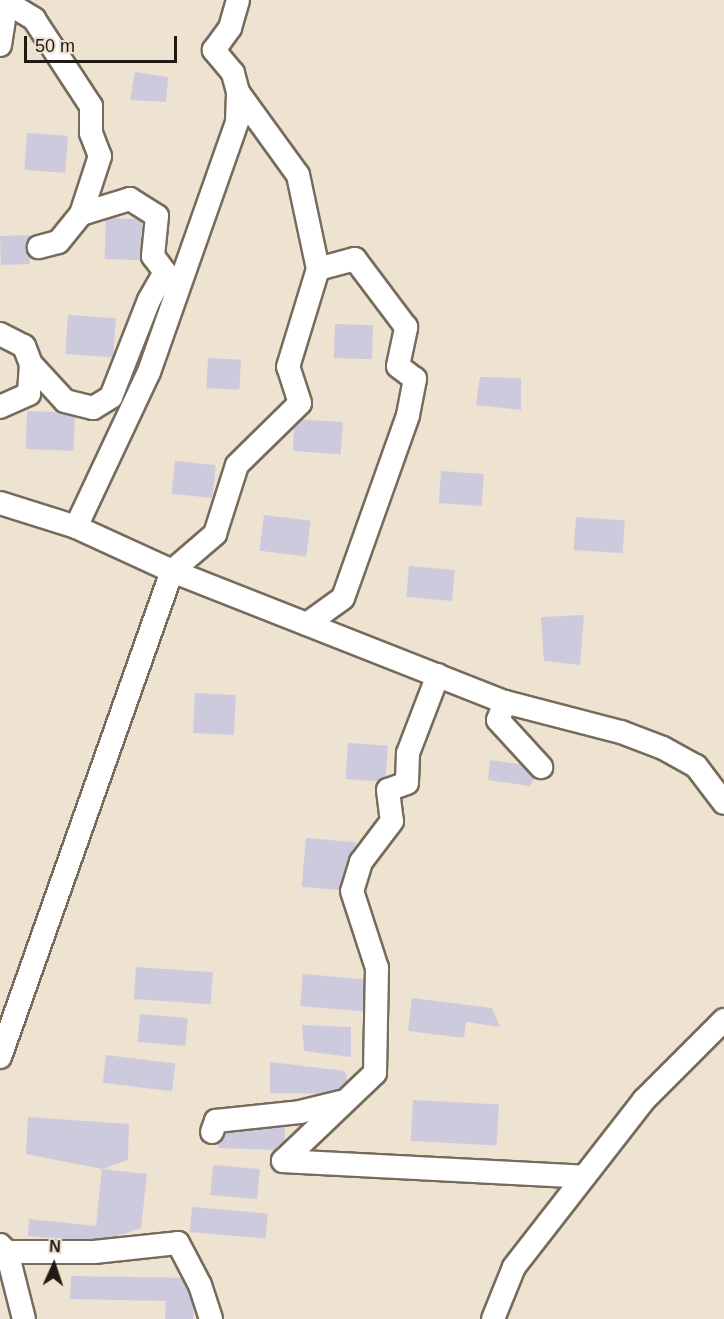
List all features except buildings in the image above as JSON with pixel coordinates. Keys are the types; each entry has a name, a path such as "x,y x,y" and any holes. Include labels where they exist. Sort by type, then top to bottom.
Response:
{"street":[{"path":"76,527 149,372 190,264 237,122 238,92 233,73 214,50 230,28 237,0"},
{"path":"0,45 6,1 34,20 91,106 92,133 100,156 81,214 58,242 39,247"},
{"path":"0,1057 6,1023 172,571 215,534 237,465 300,403 288,367 318,269 298,175 238,92"},
{"path":"0,334 24,346 31,363 65,401 93,408 111,397 149,300 165,272 153,256 157,216 129,199 81,214"},
{"path":"307,624 344,598 408,415 415,379 399,366 406,327 355,259 318,269"},
{"path":"0,407 29,394 31,363"},
{"path":"0,504 76,527 172,571 505,702 621,732 663,748 696,766 724,803"},
{"path":"438,675 408,753 407,783 388,790 392,821 362,862 352,891 379,981 375,1073 283,1161 584,1177"},
{"path":"505,702 498,720 542,767"},
{"path":"493,1319 514,1267 644,1100 724,1020"},
{"path":"212,1132 216,1121 300,1112 344,1101"},
{"path":"24,1319 3,1249 94,1252 178,1243 200,1285 211,1319"}]}
